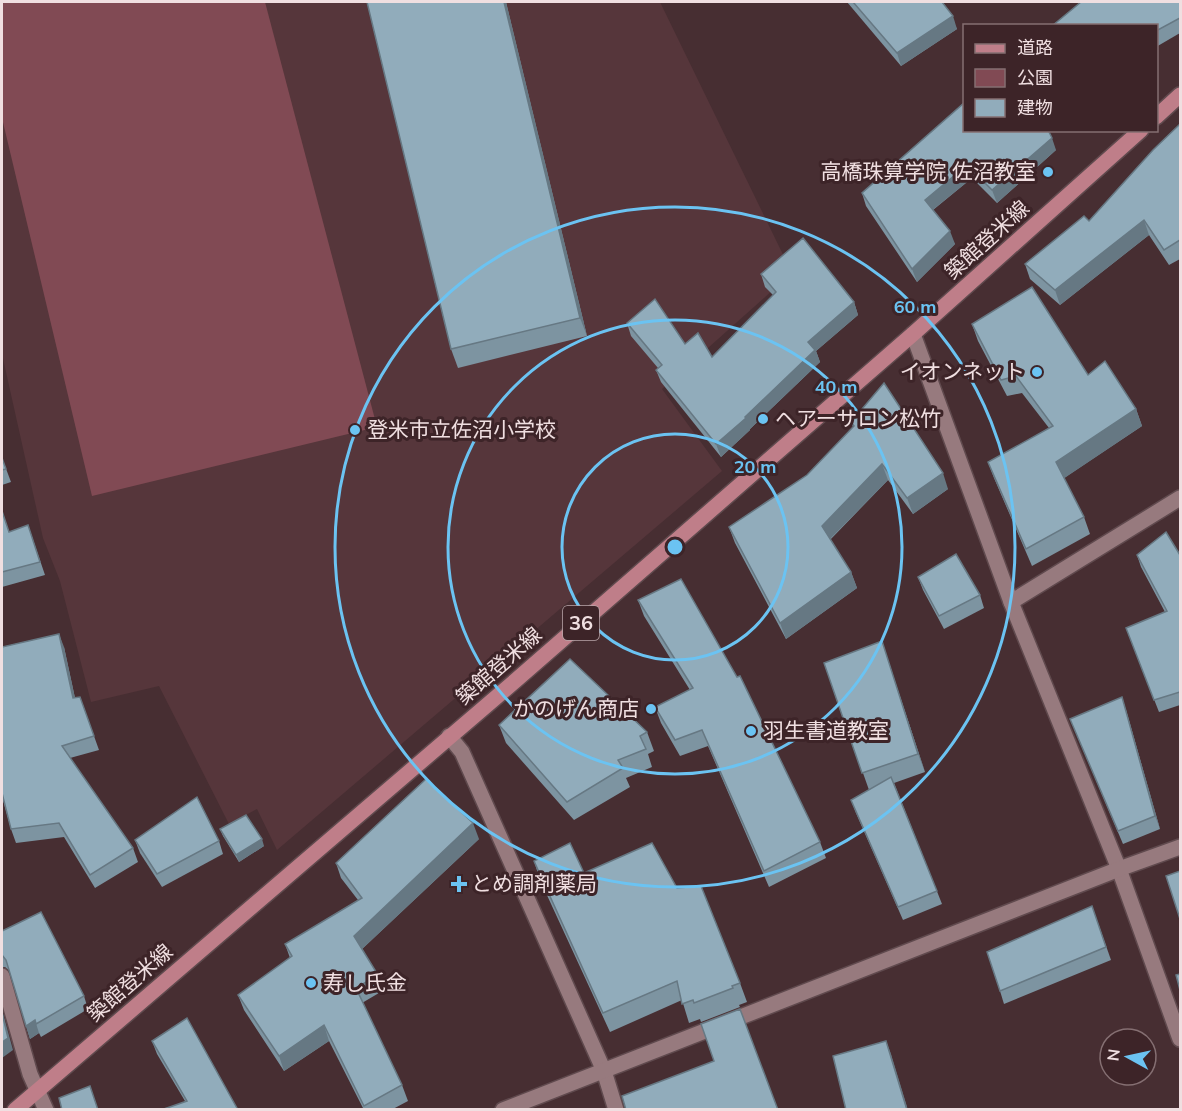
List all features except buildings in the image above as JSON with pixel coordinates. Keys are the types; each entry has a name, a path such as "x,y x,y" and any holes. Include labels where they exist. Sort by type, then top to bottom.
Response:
{"main road":[{"path":"1158,115 1180,95"},
{"name":"築館登米線","path":"15,1110 515,681 913,334 1139,132"}],"street":[{"path":"913,334 1011,602 1119,869 1180,1040"},
{"path":"1011,602 1180,498"},
{"path":"449,736 462,752 604,1071 616,1110"},
{"path":"503,1110 1180,847"},
{"path":"2,976 30,1074 45,1110"}],"shaded area":[{"name":"登米市立佐沼小学校","path":"2,2 660,2 792,273 662,389 722,471 277,850 257,809 229,824 159,686 91,702 60,581 43,538 2,354"}],"green space":[{"path":"2,2 265,2 377,427 92,496 2,118"}],"place":[{"name":"高橋珠算学院 佐沼教室","path":"1048,172"},
{"name":"イオンネット","path":"1037,372"},
{"name":"ヘアーサロン松竹","path":"763,419"},
{"name":"登米市立佐沼小学校","path":"355,430"},
{"name":"かのげん商店","path":"651,709"},
{"name":"羽生書道教室","path":"751,731"},
{"name":"とめ調剤薬局","path":"459,884"},
{"name":"寿し氏金","path":"311,983"}]}
